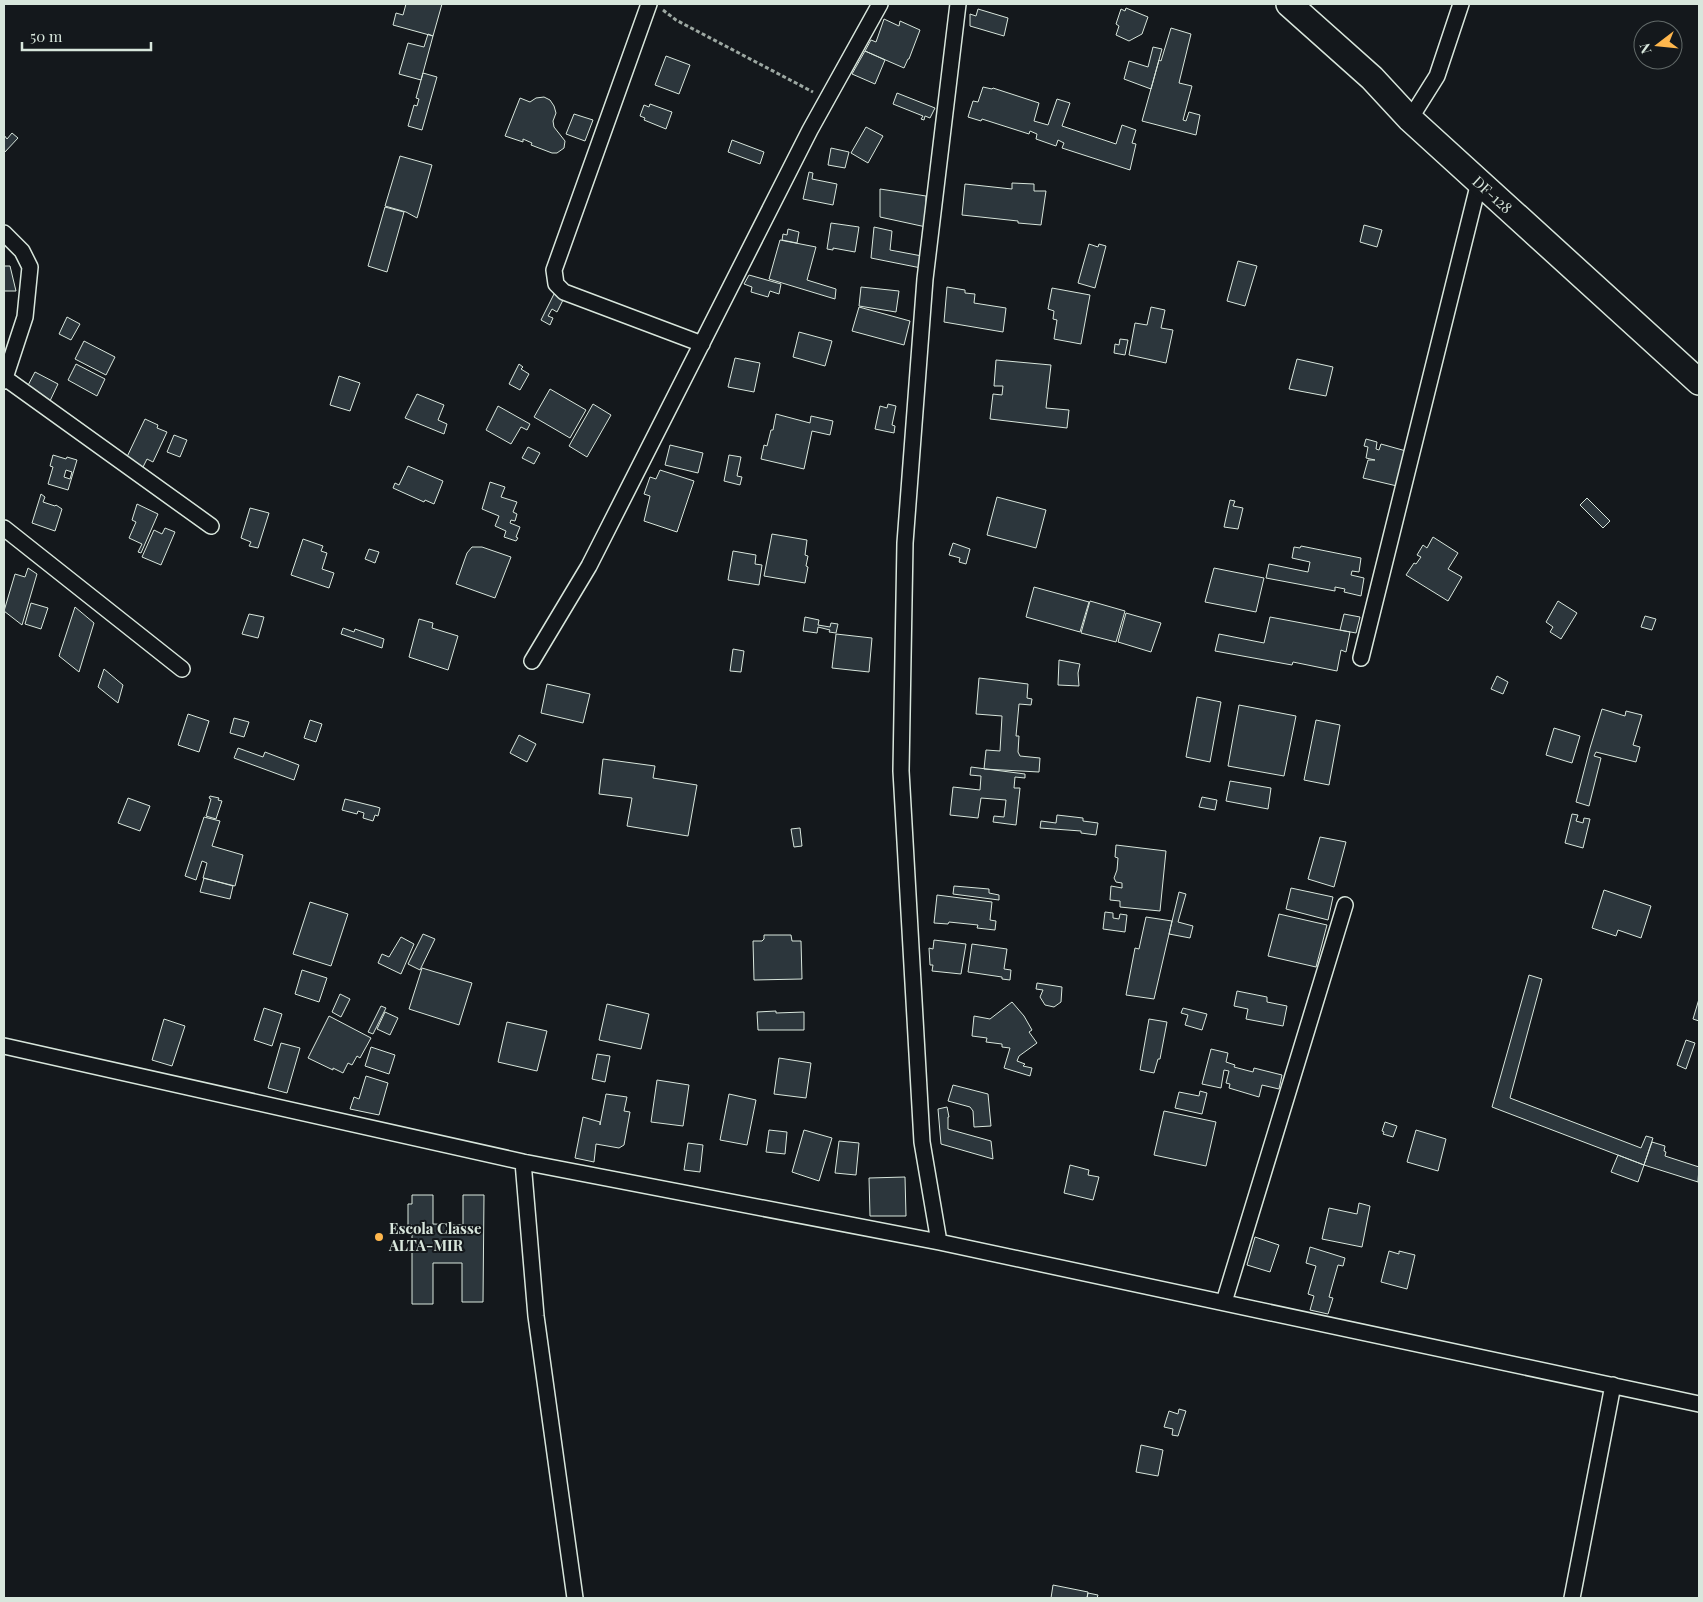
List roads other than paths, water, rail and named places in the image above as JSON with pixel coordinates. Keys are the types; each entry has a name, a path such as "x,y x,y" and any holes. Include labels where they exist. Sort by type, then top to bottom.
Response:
{"main road":[{"name":"DF-128","path":"1289,4 1372,78 1410,119 1478,182 1699,382"}],"street":[{"path":"532,661 589,566 810,130 880,4"},
{"path":"939,1242 922,1142 901,771 905,543 925,279 958,4"},
{"path":"1410,119 1437,76 1461,4"},
{"path":"655,6 554,270 556,284 564,292 702,344"},
{"path":"1361,658 1478,182"},
{"path":"4,233 22,251 30,267 24,318 4,380 211,526"},
{"path":"4,528 182,669"},
{"path":"1224,1302 1345,905"},
{"path":"4,1046 523,1162 939,1242 1699,1404"},
{"path":"523,1162 536,1316 575,1598"},
{"path":"1572,1598 1613,1385"}],"place":[{"name":"Escola Classe ALTA-MIR","path":"379,1237"}]}
